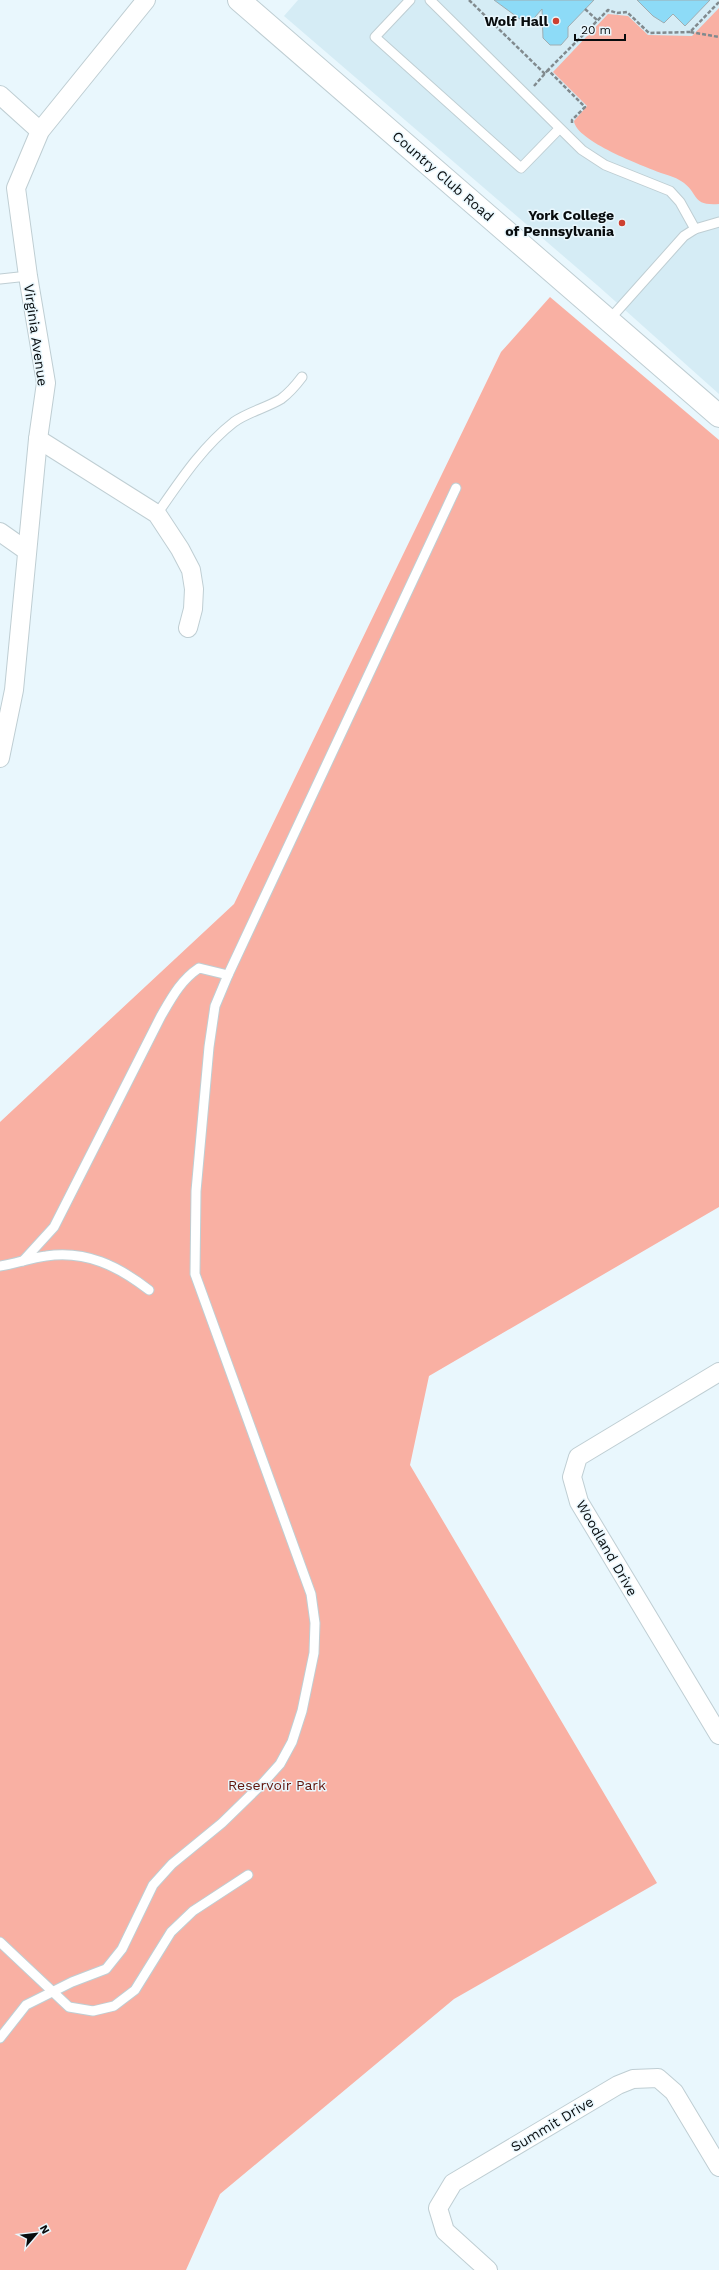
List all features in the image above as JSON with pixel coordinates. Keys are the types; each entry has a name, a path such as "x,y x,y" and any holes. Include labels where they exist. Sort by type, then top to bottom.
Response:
{"main road":[{"name":"Country Club Road","path":"239,0 719,416"}],"street":[{"name":"Virginia Avenue","path":"0,758 14,690 38,439 46,383 28,276 16,188 40,132 146,0"},
{"path":"0,95 40,132"},
{"path":"38,439 157,514 180,548 191,570 194,589 193,609 188,628"},
{"path":"0,532 27,551"},
{"name":"Woodland Drive","path":"719,1372 578,1457 572,1477 579,1502 719,1735"},
{"name":"Summit Drive","path":"488,2270 445,2230 438,2208 453,2183 618,2085 633,2079 658,2078 674,2092 719,2167"}],"lane":[{"path":"410,0 375,37 521,168 559,128"},
{"path":"430,0 582,150 605,165 670,191 680,202 695,229"},
{"path":"609,320 684,236 695,229 719,222"},
{"path":"0,278 28,276"},
{"path":"157,514 179,483 217,436 236,421 280,399 290,392 302,377"},
{"path":"0,2038 26,2005 106,1969 122,1949 153,1885 172,1864 222,1823 280,1764 292,1742 302,1712 314,1653 315,1623 311,1594 195,1274 196,1191 214,1006 456,488"},
{"path":"23,1261 54,1227 161,1016 176,990 188,975 199,968 228,975"},
{"path":"0,1266 46,1256 76,1254 102,1262 125,1272 149,1290"},
{"path":"0,1942 69,2007 93,2012 114,2006 135,1990 172,1932 193,1911 248,1875"}],"path":[{"path":"469,0 545,74"},
{"path":"690,32 719,2"},
{"path":"585,9 597,20"},
{"path":"532,88 608,10 617,13 627,12 649,33 690,32 719,37"},
{"path":"548,70 585,107 572,120 572,125"}],"shaded area":[{"name":"York College of Pennsylvania","path":"298,0 719,0 719,394 597,285 284,16"}],"green space":[{"path":"719,8 719,204 710,204 699,201 687,186 674,177 626,159 586,137 578,129 574,121 587,106 553,72 608,14 628,16 648,35 692,36"},
{"name":"Reservoir Park","path":"550,297 719,440 719,1207 429,1376 410,1465 657,1883 454,1999 220,2194 186,2270 0,2270 0,1122 234,904 501,352"}],"building":[{"name":"Wolf Hall","path":"494,0 594,0 568,27 568,37 561,45 550,45 543,38 542,9 528,25"},
{"path":"637,0 710,0 685,26 673,14 664,23 653,16"}],"place":[{"name":"Wolf Hall","path":"556,21"},
{"name":"York College of Pennsylvania","path":"622,223"}]}
